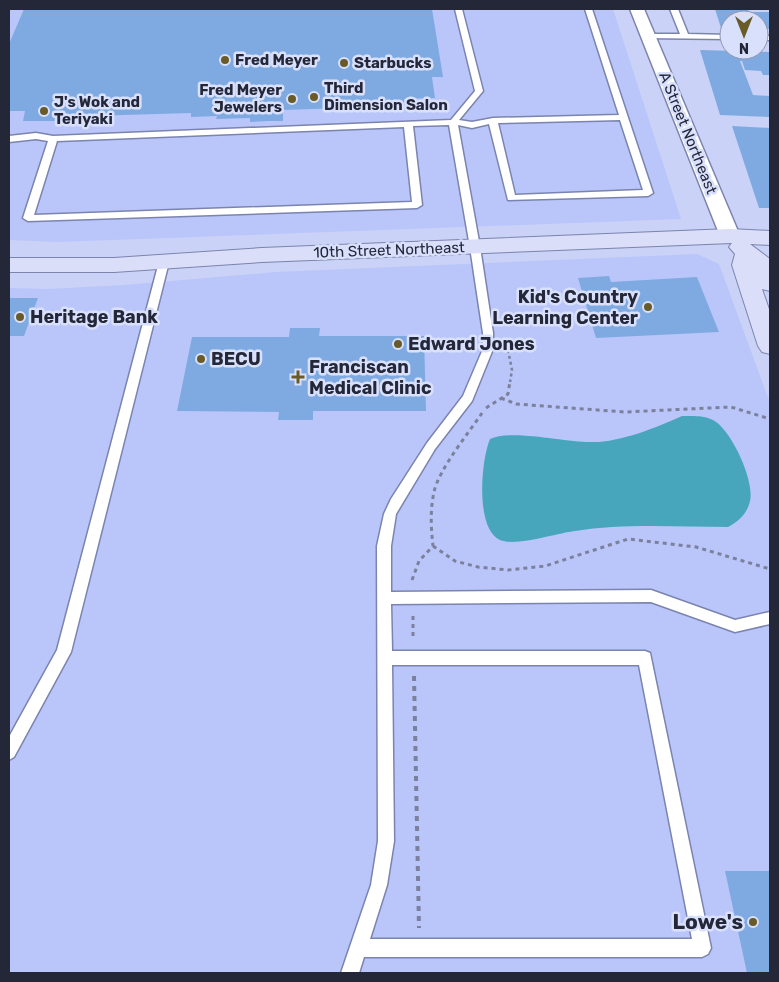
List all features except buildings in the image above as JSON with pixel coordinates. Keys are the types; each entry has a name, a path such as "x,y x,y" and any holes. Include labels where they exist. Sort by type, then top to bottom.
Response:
{"street":[{"name":"A Street Northeast","path":"637,9 730,236 746,253 763,265 770,284"},
{"name":"10th Street Northeast","path":"9,265 114,265 262,255 730,236 770,238"},
{"path":"746,253 743,265 770,346"}],"lane":[{"path":"350,973 379,885 386,841 384,546 390,514 431,446 468,398 488,348 488,333 475,247 453,122 479,91 458,9"},
{"path":"493,121 511,198 648,193 589,9"},
{"path":"674,9 685,37"},
{"path":"648,36 719,38"},
{"path":"9,139 36,136 53,139 453,122 472,125 493,121 623,117"},
{"path":"53,139 28,218 417,205 408,124"},
{"path":"9,752 64,652 164,262"},
{"path":"384,598 652,596 735,626 770,618"},
{"path":"358,948 702,948 645,658 385,658"}],"path":[{"path":"500,398 516,404 625,412 731,407 770,419"},
{"path":"433,546 455,562 478,567 508,570 545,566 628,539 696,547 770,569"}],"shaded area":[{"path":"9,9 613,9 681,219 57,242 9,240"},
{"path":"697,254 719,264 770,403 770,973 9,973 9,288 48,289 124,285 276,272"},
{"path":"682,416 702,417 713,420 727,434 740,456 749,481 750,501 745,513 732,525 728,527 612,527 575,531 516,542 500,540 492,533 483,509 482,493 484,462 490,439 511,435 601,442 637,434"}],"place":[{"name":"Fred Meyer","path":"225,60"},
{"name":"Starbucks","path":"344,63"},
{"name":"Third Dimension Salon","path":"314,97"},
{"name":"Fred Meyer Jewelers","path":"292,99"},
{"name":"J's Wok and Teriyaki","path":"44,111"},
{"name":"Kid's Country Learning Center","path":"648,307"},
{"name":"Heritage Bank","path":"20,317"},
{"name":"Edward Jones","path":"398,344"},
{"name":"BECU","path":"201,359"},
{"name":"Franciscan Medical Clinic","path":"298,377"},
{"name":"Lowe's","path":"753,922"}]}
